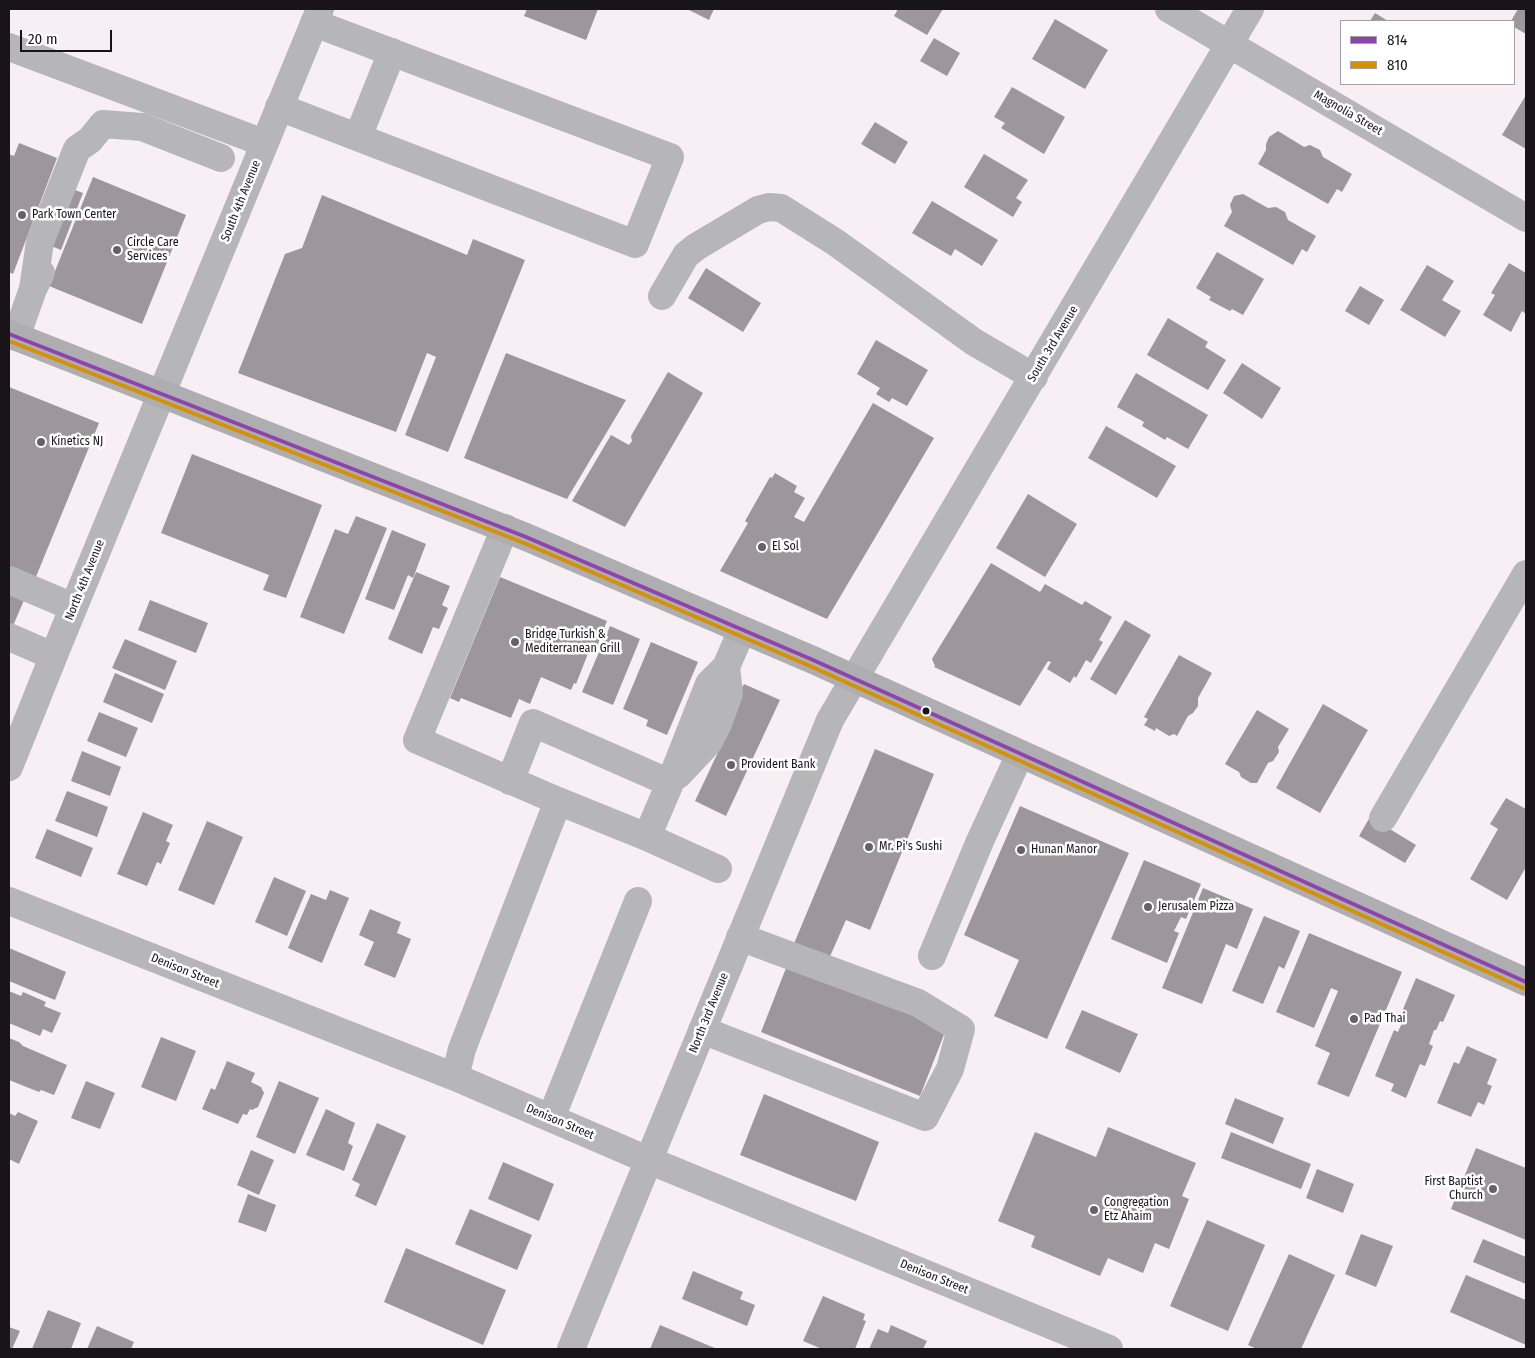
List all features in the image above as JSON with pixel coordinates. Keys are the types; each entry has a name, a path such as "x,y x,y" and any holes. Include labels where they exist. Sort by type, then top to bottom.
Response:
{"main road":[{"path":"12,335 505,528 854,679 1526,982"}],"street":[{"name":"Magnolia Street","path":"1169,9 1526,218"},
{"name":"South 3rd Avenue","path":"854,679 1250,9"},
{"path":"279,107 635,244 670,156 392,52 317,16"},
{"name":"South 4th Avenue","path":"162,393 317,16"},
{"path":"9,47 264,143"},
{"path":"358,137 392,52"},
{"path":"12,335 33,289 40,242 77,149 90,140 103,124 142,127 221,158"},
{"path":"662,296 686,256 696,247 758,210 769,207 781,208 835,242 974,342 1034,377"},
{"name":"North 4th Avenue","path":"9,767 18,717 53,656 162,393"},
{"path":"505,528 417,740 510,782 647,837 718,869"},
{"path":"1383,818 1526,574"},
{"path":"9,580 73,607"},
{"path":"647,837 670,783 708,743 718,724 729,693 726,667 742,630"},
{"path":"9,637 53,656"},
{"name":"North 3rd Avenue","path":"571,1349 830,720 854,679"},
{"path":"510,782 533,723 670,783"},
{"path":"932,956 980,841 1020,754"},
{"path":"455,1078 464,1042 558,801"},
{"name":"Denison Street","path":"9,901 455,1078 648,1160 1109,1349"},
{"path":"551,1118 638,901"},
{"path":"702,1030 925,1117 950,1069 961,1029 918,1003 740,937"}],"building":[{"path":"527,9 598,9 586,40 524,16"},
{"path":"687,9 714,9 709,20"},
{"path":"898,9 943,9 927,35 894,16"},
{"path":"1518,9 1526,9 1526,34 1515,28 1515,20 1512,20"},
{"path":"1375,13 1386,20 1371,20"},
{"path":"1055,19 1108,50 1085,89 1032,59"},
{"path":"934,38 960,53 947,76 920,61"},
{"path":"1012,87 1065,117 1044,154 1001,128 1005,123 994,117"},
{"path":"1526,95 1526,149 1502,135"},
{"path":"875,122 908,142 895,164 861,144"},
{"path":"1278,131 1304,147 1310,145 1320,150 1323,157 1352,174 1342,192 1337,189 1328,204 1258,164 1266,150 1269,137"},
{"name":"Park Town Center","path":"19,143 57,158 13,274 9,272 9,154 14,156"},
{"path":"984,154 1028,180 1016,198 1022,202 1013,217 964,187"},
{"name":"Circle Care Services","path":"93,177 186,215 142,324 49,286"},
{"path":"56,183 83,193 61,250 34,239"},
{"path":"1243,194 1268,208 1276,207 1285,212 1288,220 1316,236 1307,252 1302,249 1293,265 1224,226 1232,212 1230,205 1234,196"},
{"path":"322,195 467,255 473,239 525,260 448,452 405,435 436,357 427,353 396,432 238,373 285,254 302,248"},
{"path":"932,201 998,240 982,266 955,249 951,256 912,233"},
{"path":"1217,252 1264,279 1243,315 1232,309 1230,311 1209,300 1211,297 1196,288"},
{"path":"1509,263 1526,273 1526,314 1522,311 1511,332 1483,315 1495,295 1491,293"},
{"path":"1427,265 1454,281 1442,300 1461,311 1445,337 1400,310"},
{"path":"706,268 761,303 743,332 688,298"},
{"path":"1360,286 1384,300 1369,325 1345,311"},
{"path":"1168,318 1208,342 1205,347 1226,360 1208,390 1147,355"},
{"path":"876,340 928,370 907,406 892,398 889,402 876,394 880,388 857,374"},
{"path":"506,353 626,400 567,499 464,458"},
{"path":"1242,363 1281,388 1262,419 1223,393"},
{"path":"668,372 703,393 625,527 572,501 611,435 629,445 632,441 631,436"},
{"path":"1136,373 1208,415 1188,449 1167,437 1165,440 1142,426 1144,422 1117,407"},
{"path":"9,387 99,423 33,584 9,574"},
{"path":"873,403 934,438 827,619 720,571 748,523 745,521 770,477 772,478 775,473 797,486 794,492 805,498 794,517 804,522"},
{"path":"1106,426 1176,466 1157,498 1088,458"},
{"path":"192,454 322,505 286,598 263,590 269,575 161,533"},
{"path":"1028,494 1077,524 1045,577 996,548"},
{"path":"356,516 387,528 344,634 300,617 335,529 348,534"},
{"path":"392,530 426,544 413,578 408,575 394,610 365,599"},
{"path":"991,563 1040,592 1045,584 1082,605 1085,601 1112,617 1099,640 1103,642 1091,663 1086,660 1076,678 1074,676 1070,683 1047,669 1051,662 1048,661 1020,706 934,667 932,659"},
{"path":"416,572 450,586 442,605 448,608 439,629 433,627 422,654 388,639"},
{"name":"Bridge Turkish & Mediterranean Grill","path":"500,577 607,621 596,649 591,646 576,684 574,683 571,690 541,677 530,704 519,699 511,718 461,698 459,702 450,698"},
{"path":"9,592 25,598 12,628 9,627"},
{"path":"150,600 208,623 196,653 138,630"},
{"path":"1125,620 1151,635 1116,695 1090,679"},
{"path":"610,626 640,639 613,705 582,692"},
{"path":"125,639 177,661 165,690 112,668"},
{"path":"651,642 698,662 667,735 646,726 648,720 623,709"},
{"path":"1179,655 1212,673 1198,698 1198,706 1188,716 1177,736 1174,734 1169,736 1156,728 1155,731 1144,725 1148,719 1144,717"},
{"path":"115,673 164,694 152,723 103,702"},
{"name":"Provident Bank","path":"744,684 780,700 726,816 695,801 729,729 737,697"},
{"path":"1323,704 1368,730 1320,813 1276,788"},
{"path":"1257,710 1289,729 1278,747 1279,752 1273,761 1268,763 1257,783 1251,783 1241,777 1239,772 1225,764"},
{"path":"99,712 138,728 126,757 87,741"},
{"name":"Mr. Pi's Sushi","path":"875,749 934,774 870,930 846,920 828,961 793,946"},
{"path":"82,751 121,767 110,796 71,781"},
{"path":"67,791 108,807 97,837 55,821"},
{"path":"1506,798 1526,809 1526,867 1507,900 1470,879 1498,829 1490,824"},
{"path":"1020,806 1129,853 1047,1039 994,1016 1019,960 964,935"},
{"path":"143,812 173,825 166,841 170,843 161,864 157,862 147,886 117,874"},
{"path":"1370,817 1416,845 1405,863 1359,836"},
{"path":"207,821 243,837 214,905 178,890"},
{"path":"47,829 93,848 81,877 35,858"},
{"path":"1144,860 1201,884 1186,919 1181,917 1174,931 1179,933 1167,963 1111,939"},
{"path":"274,877 306,891 287,936 255,922"},
{"path":"1203,888 1253,909 1237,949 1226,944 1202,1004 1162,988"},
{"path":"330,890 349,898 322,963 288,948 311,894 326,900"},
{"path":"370,909 401,922 397,933 411,939 395,978 364,965 374,942 359,935"},
{"path":"1264,916 1300,931 1284,969 1279,966 1263,1004 1232,991"},
{"name":"Pad Thai","path":"1309,933 1402,972 1349,1097 1317,1084 1330,1053 1315,1046 1338,991 1331,988 1314,1028 1276,1012"},
{"path":"9,948 66,972 55,1000 9,981"},
{"path":"788,963 947,1027 920,1096 761,1032"},
{"path":"1416,978 1455,995 1443,1022 1440,1021 1436,1030 1434,1030 1429,1044 1433,1046 1425,1066 1420,1064 1406,1098 1391,1091 1394,1084 1375,1076 1394,1030 1398,1032 1405,1016 1401,1014"},
{"path":"9,991 21,996 23,992 46,1002 44,1006 61,1013 52,1033 43,1029 40,1036 9,1023"},
{"path":"1082,1010 1138,1034 1120,1073 1065,1048"},
{"path":"161,1037 196,1051 176,1101 141,1087"},
{"path":"9,1038 67,1065 54,1095 41,1090 39,1092 9,1080"},
{"path":"1467,1046 1497,1059 1487,1084 1492,1086 1484,1105 1478,1102 1471,1117 1437,1103 1454,1062 1459,1064"},
{"path":"227,1061 255,1073 251,1082 261,1087 264,1093 258,1107 250,1109 247,1115 243,1114 238,1124 202,1109 211,1088 215,1090"},
{"path":"86,1081 115,1093 100,1129 71,1118"},
{"path":"279,1081 319,1098 295,1154 256,1137"},
{"path":"764,1094 879,1142 856,1201 740,1155"},
{"path":"1235,1098 1284,1118 1273,1144 1225,1124"},
{"path":"326,1109 355,1123 348,1143 353,1146 344,1171 306,1155"},
{"path":"18,1112 38,1121 19,1164 9,1159 9,1113 15,1116"},
{"path":"377,1123 406,1136 376,1206 355,1196 360,1184 352,1180"},
{"name":"Congregation Etz Ahaim","path":"1108,1127 1196,1163 1182,1196 1189,1199 1169,1249 1155,1243 1143,1273 1108,1258 1100,1276 1031,1247 1035,1236 998,1221 1035,1132 1096,1157"},
{"path":"1231,1132 1311,1164 1301,1189 1221,1158"},
{"name":"First Baptist Church","path":"1476,1148 1526,1168 1526,1240 1451,1209"},
{"path":"251,1150 274,1160 259,1195 237,1185"},
{"path":"503,1162 554,1184 539,1221 488,1199"},
{"path":"1317,1169 1354,1184 1343,1213 1306,1198"},
{"path":"248,1194 276,1205 266,1232 238,1222"},
{"path":"470,1209 532,1235 517,1270 455,1244"},
{"path":"1207,1220 1265,1245 1228,1331 1170,1306"},
{"path":"1361,1234 1393,1246 1376,1287 1345,1274"},
{"path":"1483,1239 1526,1257 1526,1284 1473,1262"},
{"path":"406,1248 506,1290 483,1345 384,1302"},
{"path":"1289,1254 1335,1275 1301,1349 1257,1349 1248,1345"},
{"path":"693,1271 743,1292 740,1299 755,1305 747,1326 682,1299"},
{"path":"1466,1275 1526,1300 1526,1345 1450,1312"},
{"path":"823,1296 865,1314 863,1320 866,1321 855,1349 822,1349 803,1341"},
{"path":"48,1310 81,1323 71,1349 32,1349"},
{"path":"660,1325 717,1349 650,1349"},
{"path":"891,1325 927,1341 923,1349 869,1349 878,1329 888,1333"},
{"path":"97,1326 134,1342 131,1349 87,1349"},
{"path":"9,1327 20,1331 12,1349 9,1349"}],"transit line":[{"name":"814","path":"9,334 526,537 813,660 1526,982"},
{"name":"810","path":"9,341 524,543 810,666 1523,988"}],"place":[{"name":"Park Town Center","path":"22,215"},
{"name":"Circle Care Services","path":"117,250"},
{"name":"Kinetics NJ","path":"41,442"},
{"name":"El Sol","path":"762,547"},
{"name":"Bridge Turkish & Mediterranean Grill","path":"515,642"},
{"name":"Provident Bank","path":"731,765"},
{"name":"Mr. Pi's Sushi","path":"869,847"},
{"name":"Hunan Manor","path":"1021,850"},
{"name":"Jerusalem Pizza","path":"1148,907"},
{"name":"Pad Thai","path":"1354,1019"},
{"name":"First Baptist Church","path":"1493,1189"},
{"name":"Congregation Etz Ahaim","path":"1094,1210"}]}
